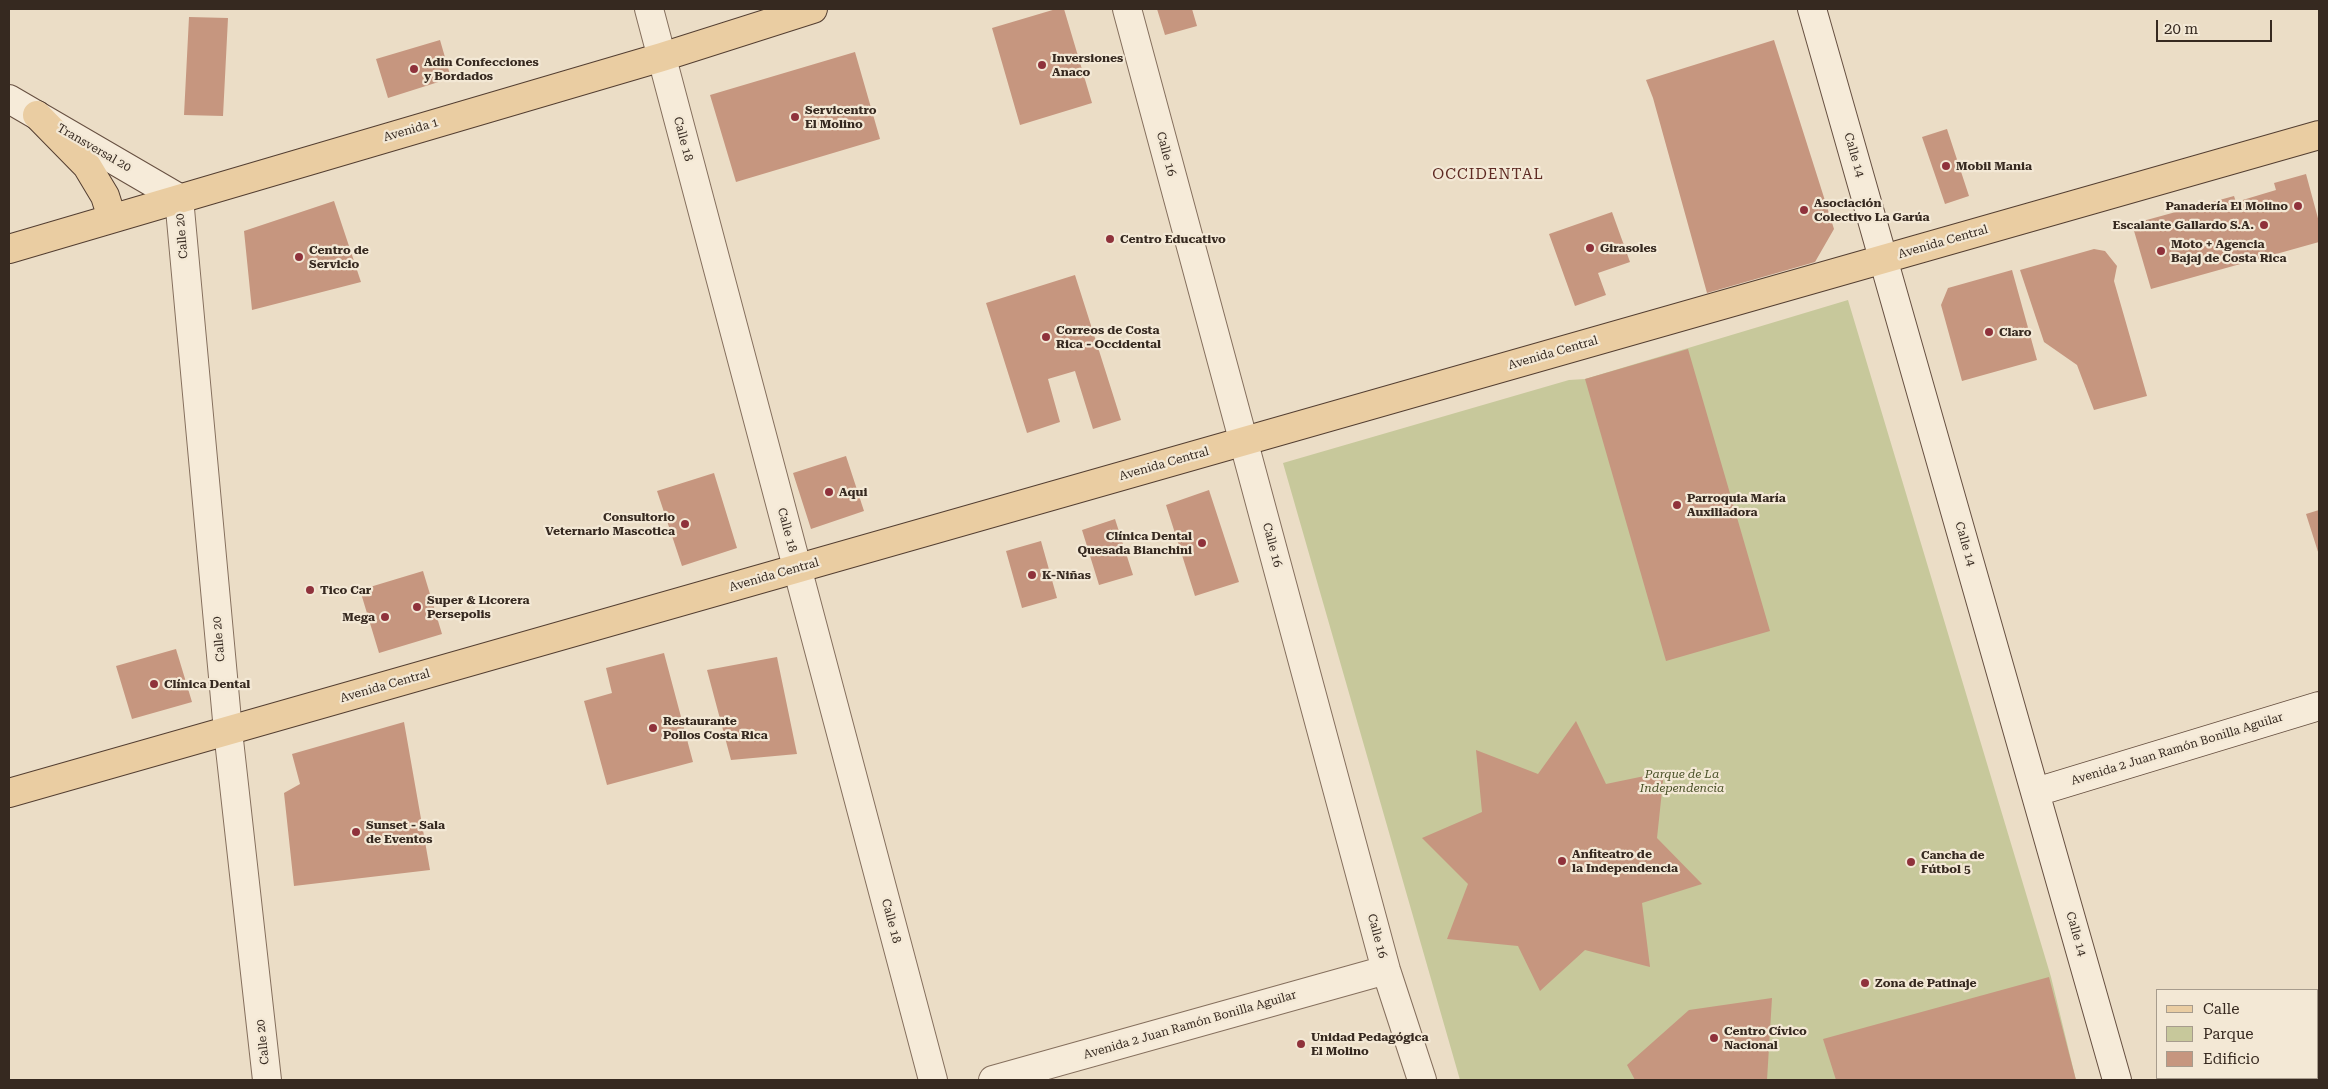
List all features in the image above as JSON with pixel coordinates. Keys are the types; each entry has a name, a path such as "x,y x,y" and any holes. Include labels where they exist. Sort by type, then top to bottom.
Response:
{"main road":[{"name":"Avenida 1","path":"9,249 662,57 813,9"},
{"path":"37,115 87,166 105,196 112,218"},
{"name":"Avenida Central","path":"9,793 2319,135"}],"street":[{"name":"Calle 18","path":"649,9 933,1080"},
{"name":"Calle 16","path":"1127,9 1386,970 1422,1080"},
{"name":"Calle 14","path":"1812,9 2118,1080"},
{"name":"Transversal 20","path":"9,99 179,198"},
{"name":"Calle 20","path":"179,198 228,731 267,1080"},
{"name":"Avenida 2 Juan Ramón Bonilla Aguilar","path":"2036,792 2319,706"},
{"name":"Avenida 2 Juan Ramón Bonilla Aguilar","path":"994,1080 1386,970"}],"green space":[{"name":"Parque de La Independencia","path":"1848,300 2051,977 2076,1080 1460,1080 1283,463 1569,380 1585,379"}],"building":[{"name":"Inversiones Anaco","path":"1056,9 1064,9 1092,103 1020,125 992,28"},
{"path":"1157,9 1192,9 1197,26 1165,35"},
{"path":"189,17 228,18 223,116 184,115"},
{"name":"Adin Confecciones y Bordados","path":"440,40 451,78 388,98 376,59"},
{"path":"1774,40 1834,229 1815,262 1707,293 1653,98 1646,80"},
{"name":"Servicentro El Molino","path":"855,52 880,139 736,182 710,95"},
{"name":"Mobil Mania","path":"1947,129 1969,196 1945,204 1922,137"},
{"path":"2306,174 2319,222 2319,242 2151,289 2132,224 2234,196 2236,202 2276,190 2274,183"},
{"name":"Centro de Servicio","path":"334,201 361,282 252,310 244,231"},
{"name":"Girasoles","path":"1612,212 1630,262 1598,273 1606,295 1575,306 1549,234"},
{"path":"2094,249 2105,251 2117,266 2114,281 2147,396 2094,410 2077,365 2044,342 2020,270"},
{"name":"Claro","path":"2012,270 2037,360 1962,381 1941,305 1948,288"},
{"name":"Correos de Costa Rica - Occidental","path":"1075,275 1121,420 1093,429 1075,371 1048,379 1060,422 1027,433 986,303"},
{"name":"Parroquia María Auxiliadora","path":"1688,349 1770,631 1666,661 1585,379"},
{"name":"Aqui","path":"846,456 864,511 811,529 793,473"},
{"path":"714,473 737,548 682,566 657,491"},
{"name":"Clínica Dental Quesada Bianchini","path":"1209,490 1239,582 1195,596 1166,505"},
{"path":"2319,510 2319,555 2306,514"},
{"path":"1115,519 1133,575 1099,585 1082,530"},
{"name":"K-Niñas","path":"1041,541 1057,598 1022,608 1006,551"},
{"path":"423,571 442,634 379,653 360,590"},
{"name":"Clínica Dental","path":"176,649 192,702 132,719 116,666"},
{"name":"Restaurante Pollos Costa Rica","path":"664,653 693,762 607,785 584,701 612,693 606,668"},
{"path":"777,657 797,754 731,760 707,670"},
{"name":"Anfiteatro de la Independencia","path":"1576,721 1606,784 1664,772 1657,838 1702,884 1642,903 1650,967 1585,950 1540,991 1518,946 1447,939 1468,884 1422,838 1482,812 1476,750 1538,774"},
{"name":"Sunset - Sala de Eventos","path":"404,722 430,870 294,886 284,793 300,784 292,754"},
{"path":"2049,977 2076,1080 1836,1080 1823,1039"},
{"name":"Centro Cívico Nacional","path":"1772,998 1767,1080 1635,1080 1627,1065 1689,1010"}],"place":[{"name":"Inversiones Anaco","path":"1042,65"},
{"name":"Adin Confecciones y Bordados","path":"414,69"},
{"name":"Servicentro El Molino","path":"795,117"},
{"name":"Mobil Mania","path":"1946,166"},
{"name":"Panadería El Molino","path":"2298,206"},
{"name":"Asociación Colectivo La Garúa","path":"1804,210"},
{"name":"Escalante Gallardo S.A.","path":"2264,225"},
{"name":"Centro Educativo","path":"1110,239"},
{"name":"Girasoles","path":"1590,248"},
{"name":"Moto + Agencia Bajaj de Costa Rica","path":"2161,251"},
{"name":"Centro de Servicio","path":"299,257"},
{"name":"Claro","path":"1989,332"},
{"name":"Correos de Costa Rica - Occidental","path":"1046,337"},
{"name":"Aqui","path":"829,492"},
{"name":"Parroquia María Auxiliadora","path":"1677,505"},
{"name":"Consultorio Veternario Mascotica","path":"685,524"},
{"name":"Clínica Dental Quesada Bianchini","path":"1202,543"},
{"name":"K-Niñas","path":"1032,575"},
{"name":"Tico Car","path":"310,590"},
{"name":"Super & Licorera Persepolis","path":"417,607"},
{"name":"Mega","path":"385,617"},
{"name":"Clínica Dental","path":"154,684"},
{"name":"Restaurante Pollos Costa Rica","path":"653,728"},
{"name":"Sunset - Sala de Eventos","path":"356,832"},
{"name":"Anfiteatro de la Independencia","path":"1562,861"},
{"name":"Cancha de Fútbol 5","path":"1911,862"},
{"name":"Zona de Patinaje","path":"1865,983"},
{"name":"Centro Cívico Nacional","path":"1714,1038"},
{"name":"Unidad Pedagógica El Molino","path":"1301,1044"}],"district":[{"name":"OCCIDENTAL","path":"1488,175"}]}
